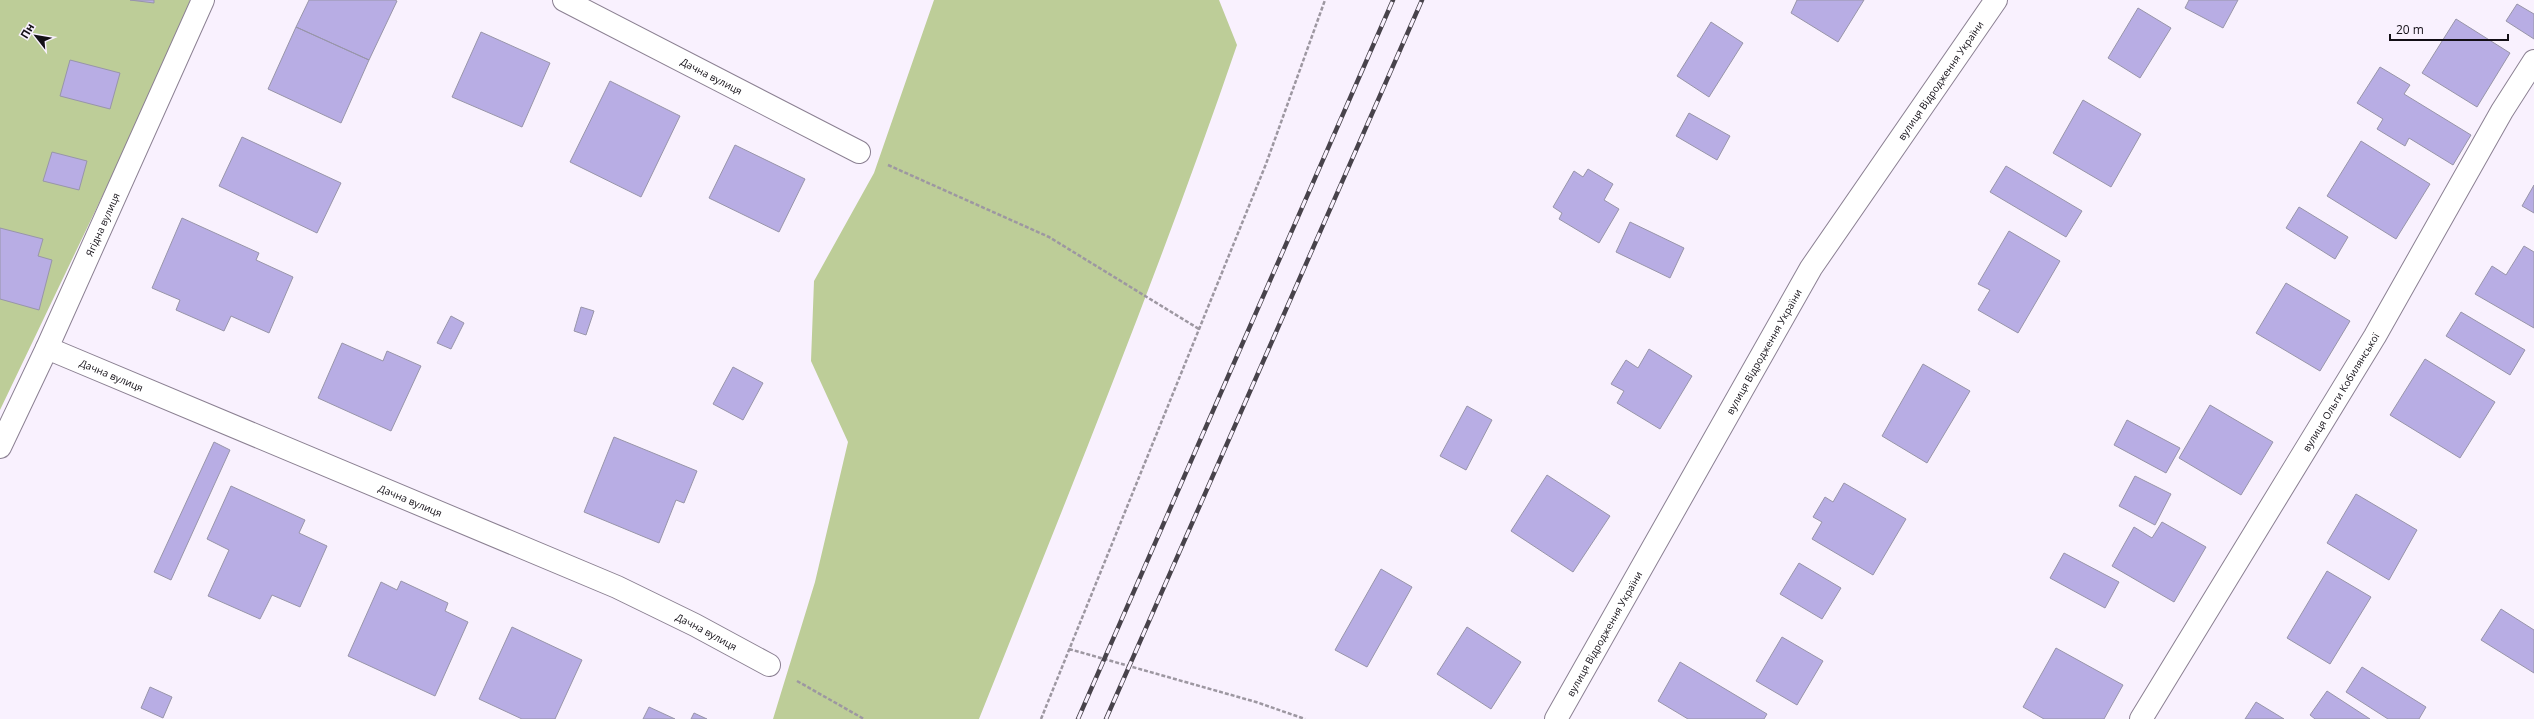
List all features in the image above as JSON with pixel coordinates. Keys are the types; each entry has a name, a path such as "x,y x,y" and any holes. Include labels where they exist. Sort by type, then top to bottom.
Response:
{"street":[{"name":"Ягідна вулиця","path":"0,447 47,348 203,0"},
{"name":"Дачна вулиця","path":"564,0 859,152"},
{"name":"вулиця Відродження України","path":"1556,719 1811,268 1996,0"},
{"name":"вулиця Ольги Кобилянської","path":"2141,719 2375,336 2502,110 2534,61"},
{"name":"Дачна вулиця","path":"47,348 617,587 769,665"}],"path":[{"path":"1041,719 1266,164 1325,0"},
{"path":"859,152 1049,237 1199,329"},
{"path":"1069,649 1249,700 1305,719"},
{"path":"769,665 864,719"}],"green space":[{"path":"0,0 190,0 176,42 0,410"},
{"path":"934,0 1219,0 1237,45 1145,299 979,719 773,719 815,582 848,442 811,361 814,281 874,173"}],"building":[{"path":"130,0 154,0 154,3"},
{"path":"309,0 397,1 369,60 296,27"},
{"path":"1797,0 1864,0 1838,42 1791,13"},
{"path":"2189,0 2238,0 2223,28 2185,8"},
{"path":"2517,4 2534,14 2534,39 2506,21"},
{"path":"2138,8 2171,28 2140,78 2108,58"},
{"path":"2456,19 2510,53 2477,107 2422,73"},
{"path":"1711,22 1743,43 1709,97 1677,76"},
{"path":"296,27 369,60 341,123 268,89"},
{"path":"481,32 550,63 522,127 452,97"},
{"path":"70,60 120,73 110,109 60,96"},
{"path":"2380,67 2410,85 2404,94 2471,135 2453,165 2409,138 2405,146 2377,129 2383,119 2357,103"},
{"path":"610,81 680,116 641,197 570,162"},
{"path":"2083,100 2141,134 2111,187 2053,153"},
{"path":"1689,113 1730,136 1717,160 1676,136"},
{"path":"242,137 341,183 317,233 219,186"},
{"path":"2361,141 2430,184 2396,239 2327,196"},
{"path":"735,145 805,179 779,232 709,198"},
{"path":"52,152 87,161 79,190 43,181"},
{"path":"2006,166 2082,211 2066,237 1990,192"},
{"path":"1588,169 1613,184 1604,200 1619,209 1599,243 1559,219 1562,213 1553,207 1574,171 1583,177"},
{"path":"2534,185 2534,213 2522,206"},
{"path":"2299,207 2348,237 2335,259 2286,228"},
{"path":"182,218 259,253 256,260 293,277 269,333 231,316 224,331 176,310 180,300 152,288"},
{"path":"1630,222 1684,248 1670,278 1616,252"},
{"path":"0,228 43,239 38,256 52,260 39,310 0,299"},
{"path":"2009,231 2060,261 2018,333 1978,310 1990,290 1978,284"},
{"path":"2524,246 2534,252 2534,328 2475,294 2492,266 2506,275"},
{"path":"2286,283 2350,321 2320,371 2256,333"},
{"path":"581,307 594,311 586,335 574,331"},
{"path":"2461,312 2525,350 2510,375 2446,336"},
{"path":"451,316 464,323 451,349 437,343"},
{"path":"342,343 383,361 387,351 421,366 391,431 318,398"},
{"path":"1649,349 1692,376 1660,429 1617,403 1624,391 1611,384 1626,360 1638,368"},
{"path":"2425,359 2495,402 2460,458 2390,415"},
{"path":"1923,364 1970,391 1927,463 1882,436"},
{"path":"733,367 763,383 743,420 713,404"},
{"path":"2210,405 2273,442 2241,495 2179,458"},
{"path":"1467,406 1492,420 1466,470 1440,456"},
{"path":"2127,420 2180,448 2166,473 2114,445"},
{"path":"614,437 697,471 684,503 676,500 659,543 584,512"},
{"path":"214,442 230,450 171,580 154,572"},
{"path":"1547,475 1610,516 1573,572 1511,531"},
{"path":"2135,476 2171,494 2155,525 2119,506"},
{"path":"1844,483 1906,519 1873,575 1812,539 1822,522 1813,517 1825,497 1833,502"},
{"path":"231,486 305,520 299,533 327,546 300,607 272,595 260,619 208,596 229,550 207,539"},
{"path":"2356,494 2417,530 2389,580 2327,543"},
{"path":"2162,522 2206,547 2174,602 2112,566 2134,527 2152,538"},
{"path":"2064,553 2119,582 2105,608 2050,578"},
{"path":"1799,563 1841,588 1822,619 1780,594"},
{"path":"1381,569 1412,587 1367,667 1335,650"},
{"path":"2327,571 2371,597 2330,664 2287,638"},
{"path":"401,581 448,603 445,611 468,622 435,696 348,656 381,582 397,590"},
{"path":"2501,609 2534,630 2534,673 2481,640"},
{"path":"512,627 582,660 555,719 522,719 479,699"},
{"path":"1467,627 1521,662 1491,709 1437,674"},
{"path":"1782,637 1823,661 1797,705 1756,681"},
{"path":"2056,648 2123,685 2104,719 2044,719 2023,707"},
{"path":"1680,662 1767,714 1764,719 1688,719 1658,701"},
{"path":"2362,667 2426,707 2419,719 2388,719 2346,692"},
{"path":"150,687 172,697 163,718 141,708"},
{"path":"2327,691 2370,719 2315,719 2310,715"},
{"path":"2256,702 2284,719 2245,719"},
{"path":"649,707 675,719 643,719"},
{"path":"694,713 707,719 691,719"}],"railway":[{"path":"1078,719 1393,0"},
{"path":"1106,719 1422,0"}]}
